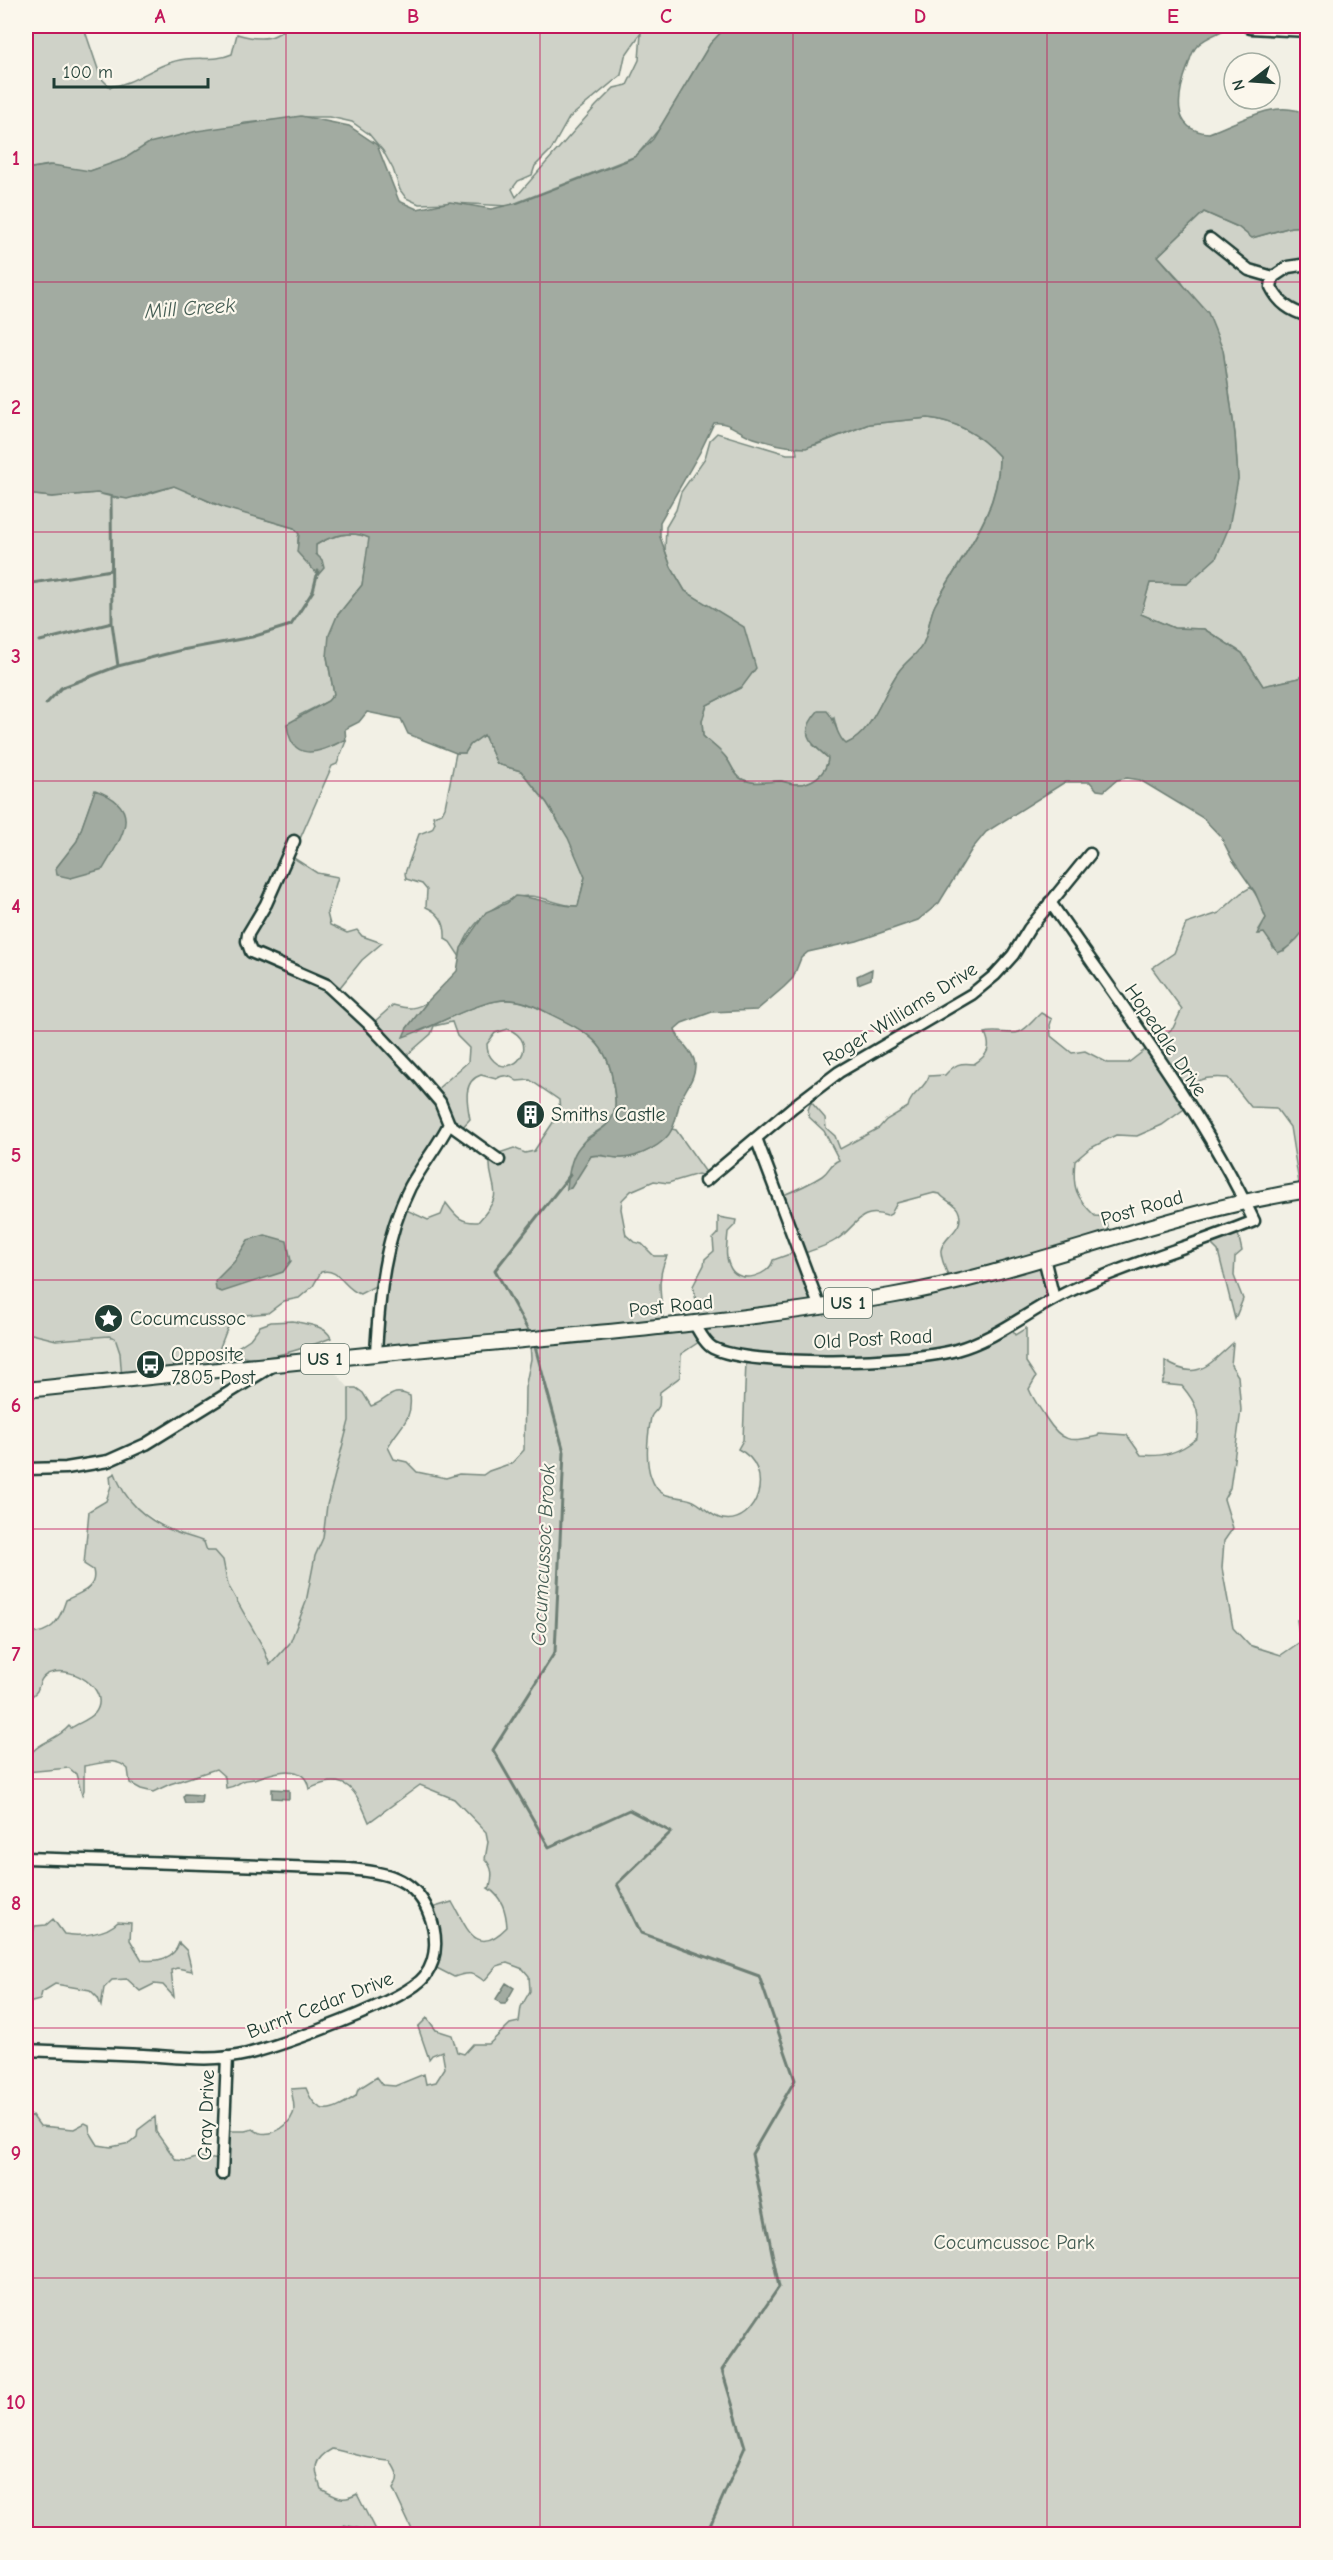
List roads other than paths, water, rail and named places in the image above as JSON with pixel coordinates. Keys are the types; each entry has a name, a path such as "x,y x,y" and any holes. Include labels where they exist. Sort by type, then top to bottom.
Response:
{"main road":[{"name":"Post Road","path":"26,1390 694,1323 820,1308 964,1280 1162,1221 1245,1201 1308,1190"}],"street":[{"path":"1250,28 1308,31"},
{"path":"1210,239 1249,270 1273,277"},
{"path":"1308,264 1287,267 1273,277 1271,286 1276,296 1288,308 1308,316"},
{"path":"294,841 266,904 248,934 248,947 257,957 307,975 335,992 416,1074 440,1102 449,1124 499,1160"},
{"name":"Roger Williams Drive","path":"705,1181 839,1072 986,984 1013,955 1050,902 1090,854"},
{"name":"Hopedale Drive","path":"1050,902 1158,1058 1245,1201"},
{"path":"376,1354 384,1267 393,1228 410,1187 449,1124"},
{"path":"756,1138 820,1308"},
{"name":"Old Post Road","path":"694,1323 709,1346 723,1353 735,1355 836,1361 921,1357 977,1344 1054,1299 1120,1269 1254,1221 1245,1201"},
{"path":"1044,1258 1054,1299"},
{"path":"26,1468 66,1468 108,1461 153,1439 273,1364"},
{"name":"Burnt Cedar Drive","path":"26,1858 376,1872 396,1877 423,1902 431,1921 435,1949 430,1967 418,1983 409,1990 303,2036 251,2053 200,2058 26,2050"},
{"name":"Gray Drive","path":"222,2174 227,2057"}],"water":[{"name":"Mill Creek","path":"727,26 1231,26 1202,42 1193,52 1184,76 1180,98 1182,118 1187,125 1196,131 1209,133 1267,111 1295,110 1307,115 1307,226 1291,227 1252,238 1238,227 1204,212 1158,256 1208,313 1223,350 1235,434 1238,479 1229,527 1216,558 1187,584 1150,583 1141,614 1174,628 1204,629 1242,653 1263,686 1299,678 1307,670 1308,854 1303,876 1308,908 1304,929 1297,939 1278,953 1264,933 1258,934 1266,918 1255,892 1232,859 1221,837 1203,818 1140,780 1127,778 1117,780 1104,791 1097,790 1090,782 1065,782 986,832 972,849 939,903 918,920 857,941 808,952 801,958 793,978 757,1010 712,1012 682,1023 675,1029 694,1059 695,1069 680,1102 675,1123 669,1135 651,1149 629,1157 591,1156 571,1188 567,1189 571,1164 577,1150 610,1121 615,1107 611,1070 601,1048 593,1040 574,1026 539,1008 521,1001 509,1000 478,1006 403,1037 407,1028 428,1001 457,971 461,948 486,912 507,903 515,896 578,906 585,877 568,838 547,803 521,771 497,764 484,735 470,745 465,753 456,753 408,734 401,719 367,712 359,722 345,729 346,741 325,749 307,752 294,745 287,724 328,701 334,694 327,657 329,635 337,616 362,585 369,538 349,534 316,545 316,554 322,560 324,568 318,575 297,552 299,534 294,528 225,508 174,486 127,499 97,493 52,497 26,494 26,169 52,165 90,171 124,159 149,143 197,131 301,116 349,126 377,145 399,201 417,209 450,202 491,209 518,203 626,161 636,156 653,139 710,44","holes":["928,418 948,422 967,430 992,448 999,456 998,477 986,516 935,605 923,644 899,671 871,722 856,738 846,744 827,711 818,711 808,726 808,737 828,758 825,769 817,777 801,784 781,781 755,782 740,778 725,756 703,736 702,721 707,705 742,687 756,668 744,627 685,591 671,567 660,537 660,522 714,423 724,424 766,442 806,448 869,424"]},
{"path":"95,790 120,805 125,814 122,834 103,869 71,878 57,875 56,868 77,841"},
{"path":"872,969 871,979 858,984 857,976"},
{"path":"265,1235 287,1241 291,1261 283,1272 222,1292 216,1290 215,1281 234,1262 248,1240"},
{"path":"272,1789 289,1790 289,1799 272,1798"},
{"path":"185,1794 202,1795 201,1803 185,1803 183,1797"},
{"path":"506,1983 514,1988 505,2004 501,2004 496,1999"}],"waterway":[{"path":"111,498 112,623 118,666"},
{"path":"26,584 111,570"},
{"path":"46,704 61,688 118,666 182,650 252,637 291,625 313,591 318,571"},
{"path":"40,641 112,623"},
{"name":"Cocumcussoc Brook","path":"530,1334 495,1270 570,1175"},
{"name":"Cocumcussoc Brook","path":"534,1343 564,1452 555,1652 493,1750 549,1847 629,1810 671,1832 617,1884 641,1933 759,1976 795,2080 752,2154 779,2287 722,2370 745,2447 709,2528 714,2534"}],"place":[{"name":"Smiths Castle","path":"530,1114"},
{"name":"Cocumcussoc","path":"109,1318"},
{"name":"Opposite 7805 Post","path":"150,1365"}],"park label":[{"name":"Cocumcussoc Park","path":"1014,2242"}]}
